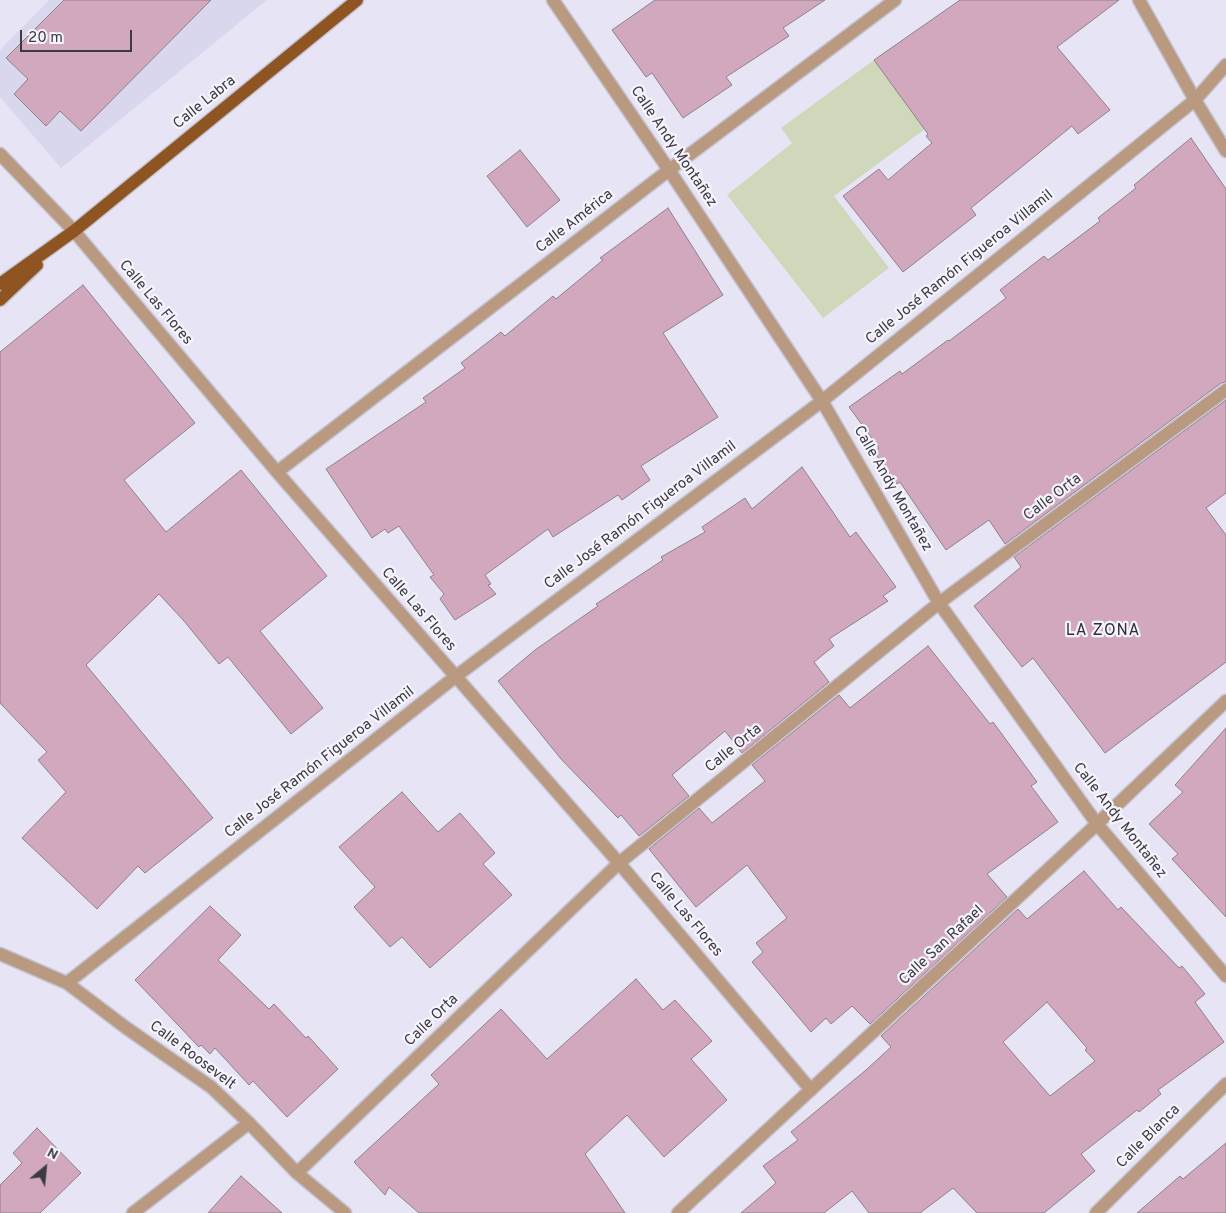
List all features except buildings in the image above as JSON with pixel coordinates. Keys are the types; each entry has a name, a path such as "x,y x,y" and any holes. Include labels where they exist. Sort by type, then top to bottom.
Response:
{"main road":[{"name":"Calle Labra","path":"0,284 74,231 357,0"},
{"name":"Calle Labra","path":"0,300 74,231"}],"street":[{"name":"Calle Andy Montañez","path":"553,0 669,170 822,401 940,604 1097,824 1226,976"},
{"name":"Calle América","path":"277,472 669,170 895,0"},
{"path":"1139,0 1194,100 1226,151"},
{"name":"Calle José Ramón Figueroa Villamil","path":"67,983 454,677 822,401 1194,100 1226,64"},
{"name":"Calle Las Flores","path":"0,154 74,231 277,472 454,677 619,863 811,1090"},
{"name":"Calle Orta","path":"298,1173 619,863 940,604 1226,390"},
{"name":"Calle San Rafael","path":"678,1213 1097,824 1226,701"},
{"name":"Calle Roosevelt","path":"0,954 67,983 211,1087 298,1173 344,1213"},
{"name":"Calle Blanca","path":"1096,1213 1226,1084"},
{"path":"133,1213 249,1123"}],"shaded area":[{"path":"49,0 267,0 61,168 0,97 0,50"}],"green space":[{"path":"874,60 925,129 834,196 889,268 823,318 727,195 792,143 781,128"}],"district":[{"name":"LA ZONA","path":"1103,632"}]}
